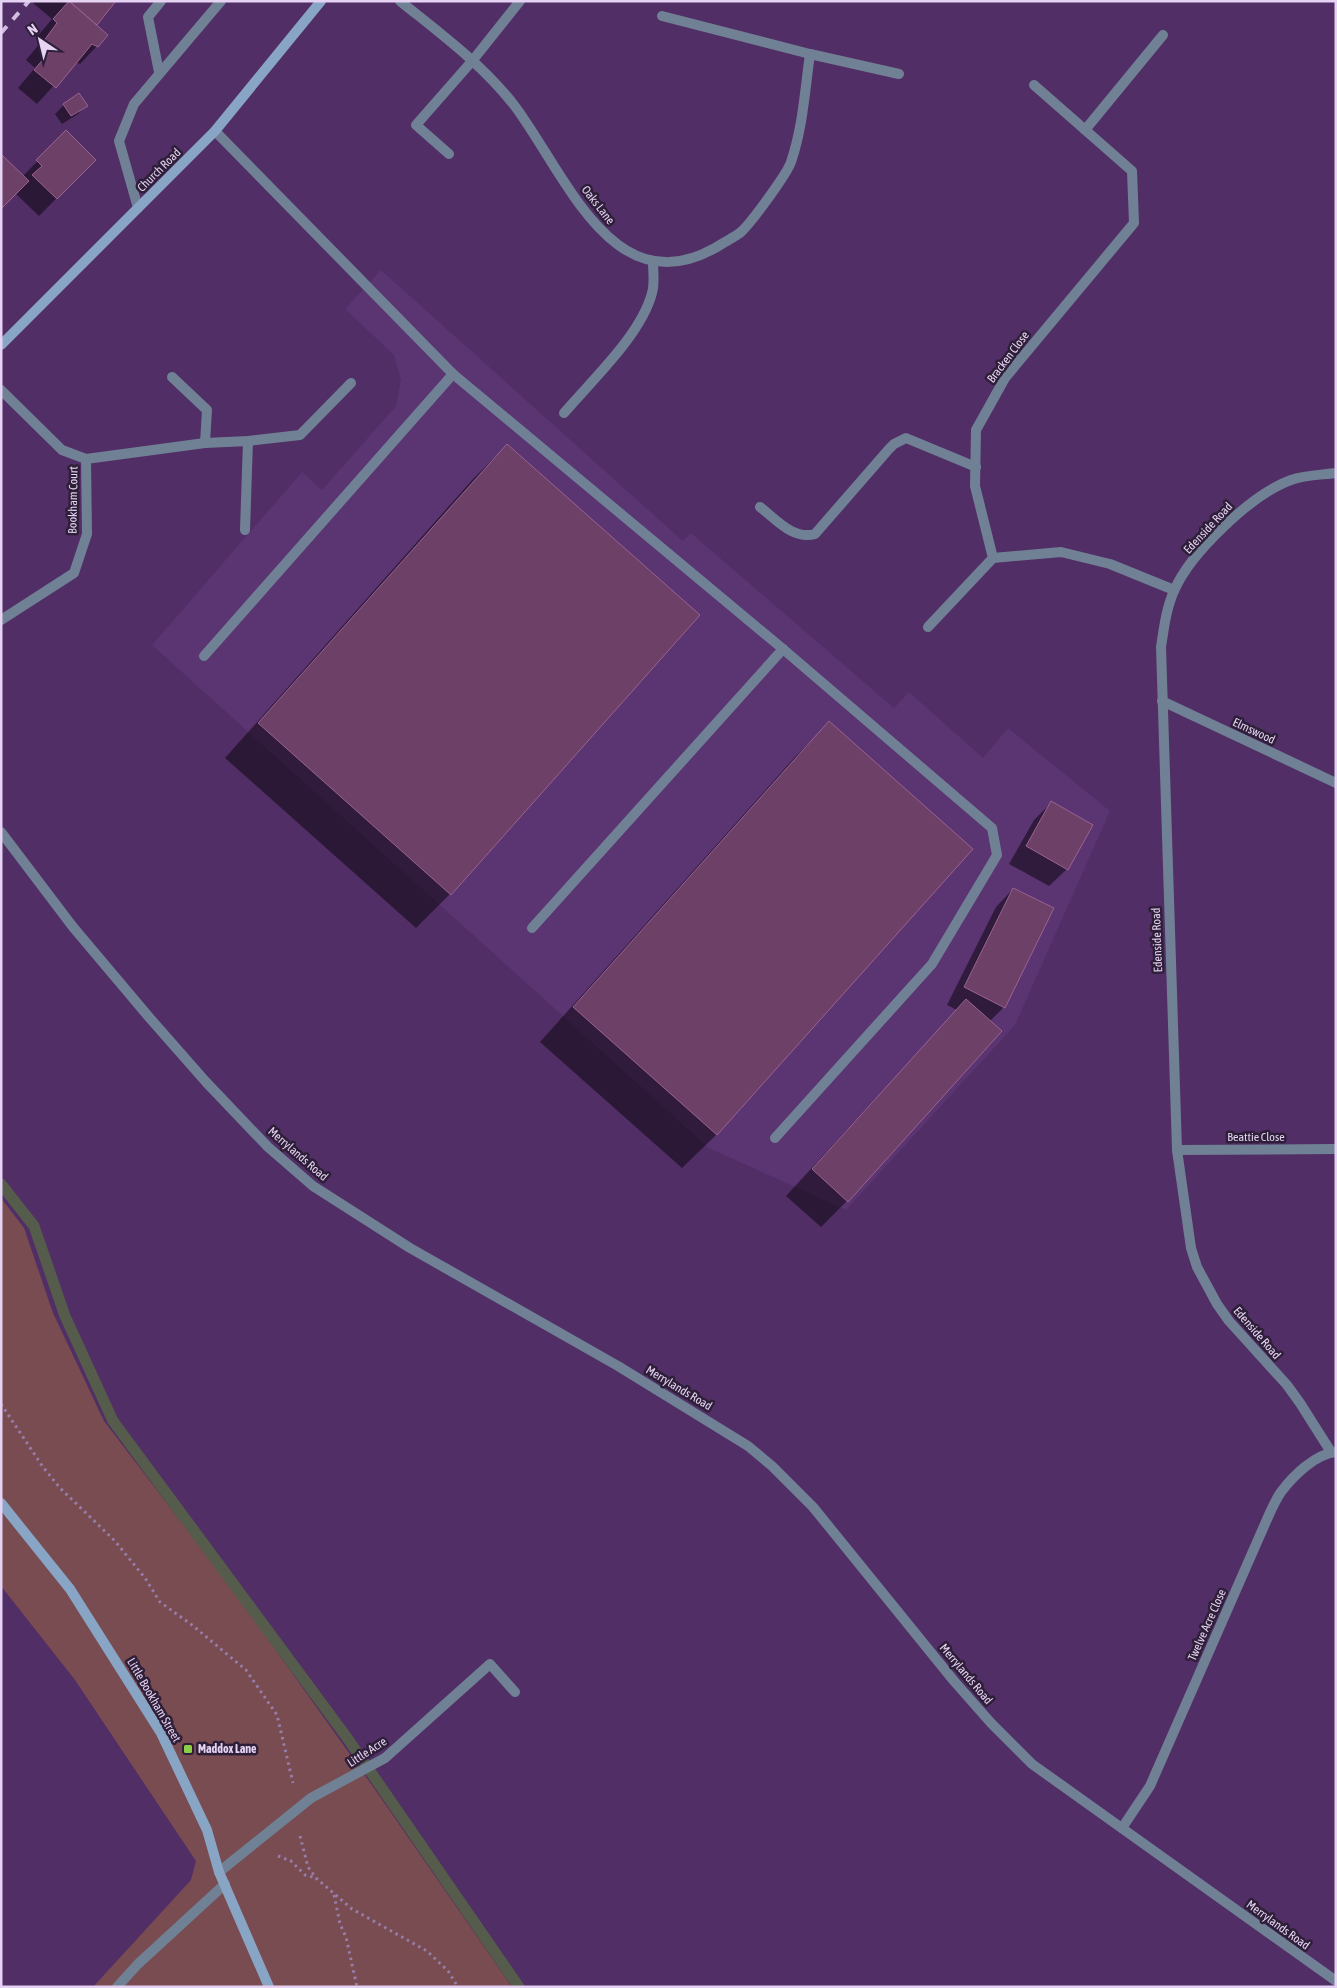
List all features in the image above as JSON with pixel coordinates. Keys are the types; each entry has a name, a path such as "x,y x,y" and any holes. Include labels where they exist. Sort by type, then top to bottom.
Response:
{"street":[{"path":"159,72 148,17 161,1"},
{"path":"138,208 119,141 134,104 159,72 221,1"},
{"name":"Church Road","path":"1,345 215,131 321,1"},
{"name":"Oaks Lane","path":"400,1 474,60 514,105 587,214 604,234 628,252 653,262 681,262 709,253 742,232 768,198 791,163 802,116 810,54"},
{"path":"449,154 416,125 474,60 520,1"},
{"path":"662,16 810,54 899,74"},
{"path":"1085,130 1163,34"},
{"name":"Bracken Close","path":"993,558 975,486 976,430 1005,378 1134,223 1132,171 1034,85"},
{"path":"215,131 453,374 783,648 992,828 997,854 932,964 775,1138"},
{"path":"564,412 617,352 640,320 653,292 653,262"},
{"path":"204,656 453,374"},
{"path":"172,377 207,410 204,443"},
{"name":"Bookham Court","path":"1,390 62,450 86,459 204,443 248,441 300,435 351,383"},
{"path":"760,507 795,534 806,536 815,534 889,449 906,438 976,467"},
{"path":"245,530 248,441"},
{"name":"Bookham Court","path":"1,620 74,573 87,534 86,459"},
{"name":"Edenside Road","path":"1334,1452 1287,1385 1229,1321 1206,1286 1191,1248 1176,1150 1161,647 1165,619 1174,590 1195,558 1221,530 1249,504 1278,485 1293,479 1336,473"},
{"path":"928,627 993,558 1061,552 1110,564 1174,590"},
{"path":"532,928 783,648"},
{"name":"Elmswood","path":"1162,701 1336,783"},
{"name":"Merrylands Road","path":"1,832 73,927 206,1082 268,1147 313,1186 410,1248 618,1366 748,1446 772,1466 813,1507 954,1681 1032,1764 1336,1981"},
{"name":"Beattie Close","path":"1176,1150 1336,1149"},
{"name":"Twelve Acre Close","path":"1122,1828 1150,1786 1268,1516 1281,1492 1311,1463 1334,1452"},
{"name":"Little Bookham Street","path":"1,1503 70,1589 161,1733 207,1830 219,1872 269,1987"},
{"name":"Little Acre","path":"219,1872 299,1806 384,1758 490,1664 515,1692"},
{"path":"117,1987 138,1964 225,1884"}],"path":[{"path":"1,1404 43,1467 60,1488 115,1541 145,1578 160,1602 192,1625 246,1670 277,1715 299,1806 300,1838 308,1866 316,1878 352,1909 426,1952 448,1971 458,1987"},
{"path":"251,1847 291,1861 305,1875 316,1878"},
{"path":"334,1894 357,1987"}],"shaded area":[{"path":"381,270 683,541 691,533 894,708 909,692 983,758 1008,728 1110,811 1015,1025 846,1210 709,1148 152,645 302,472 322,490 396,406 401,380 394,355 345,309"},
{"path":"1,1198 24,1228 53,1313 104,1421 228,1583 374,1788 512,1987 93,1987 191,1880 196,1861 75,1680 1,1586"}],"building":[{"path":"69,1 108,35 98,47 92,44 56,88 34,70 52,49 43,42 57,23 53,19"},
{"path":"69,1 116,1 97,25"},
{"path":"79,93 88,106 71,116 63,104"},
{"path":"66,130 96,160 57,199 32,175 42,166 36,160"},
{"path":"1,154 29,181 1,209"},
{"path":"507,444 700,615 451,895 258,723"},
{"path":"829,721 973,849 717,1135 573,1007"},
{"path":"1051,801 1093,825 1068,870 1026,846"},
{"path":"1013,888 1054,908 1005,1008 964,987"},
{"path":"966,999 1002,1031 848,1202 812,1169"}],"waterway":[{"path":"1,1184 34,1226 65,1316 113,1421 348,1739 519,1987"}],"railway":[{"path":"1,33 29,1"}],"place":[{"name":"Maddox Lane","path":"188,1749"}]}
